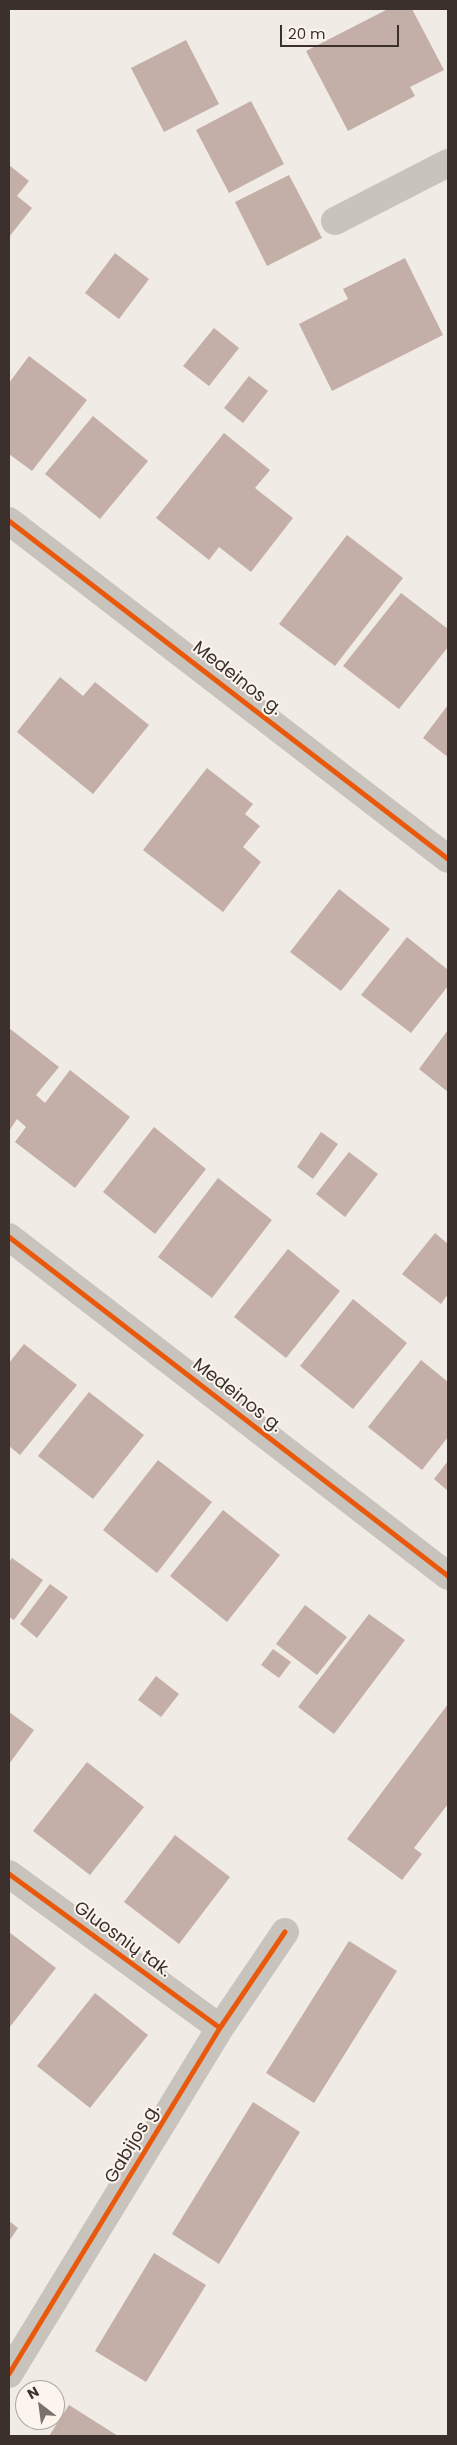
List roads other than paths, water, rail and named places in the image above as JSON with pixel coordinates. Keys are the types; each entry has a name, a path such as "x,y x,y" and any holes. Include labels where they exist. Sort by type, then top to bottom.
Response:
{"street":[{"path":"335,221 448,163"},
{"name":"Medeinos g.","path":"9,521 448,859"},
{"name":"Medeinos g.","path":"9,1237 448,1576"},
{"name":"Gluosnių tak.","path":"9,1874 220,2028"},
{"name":"Gabijos g.","path":"9,2374 220,2028 285,1932"}]}
